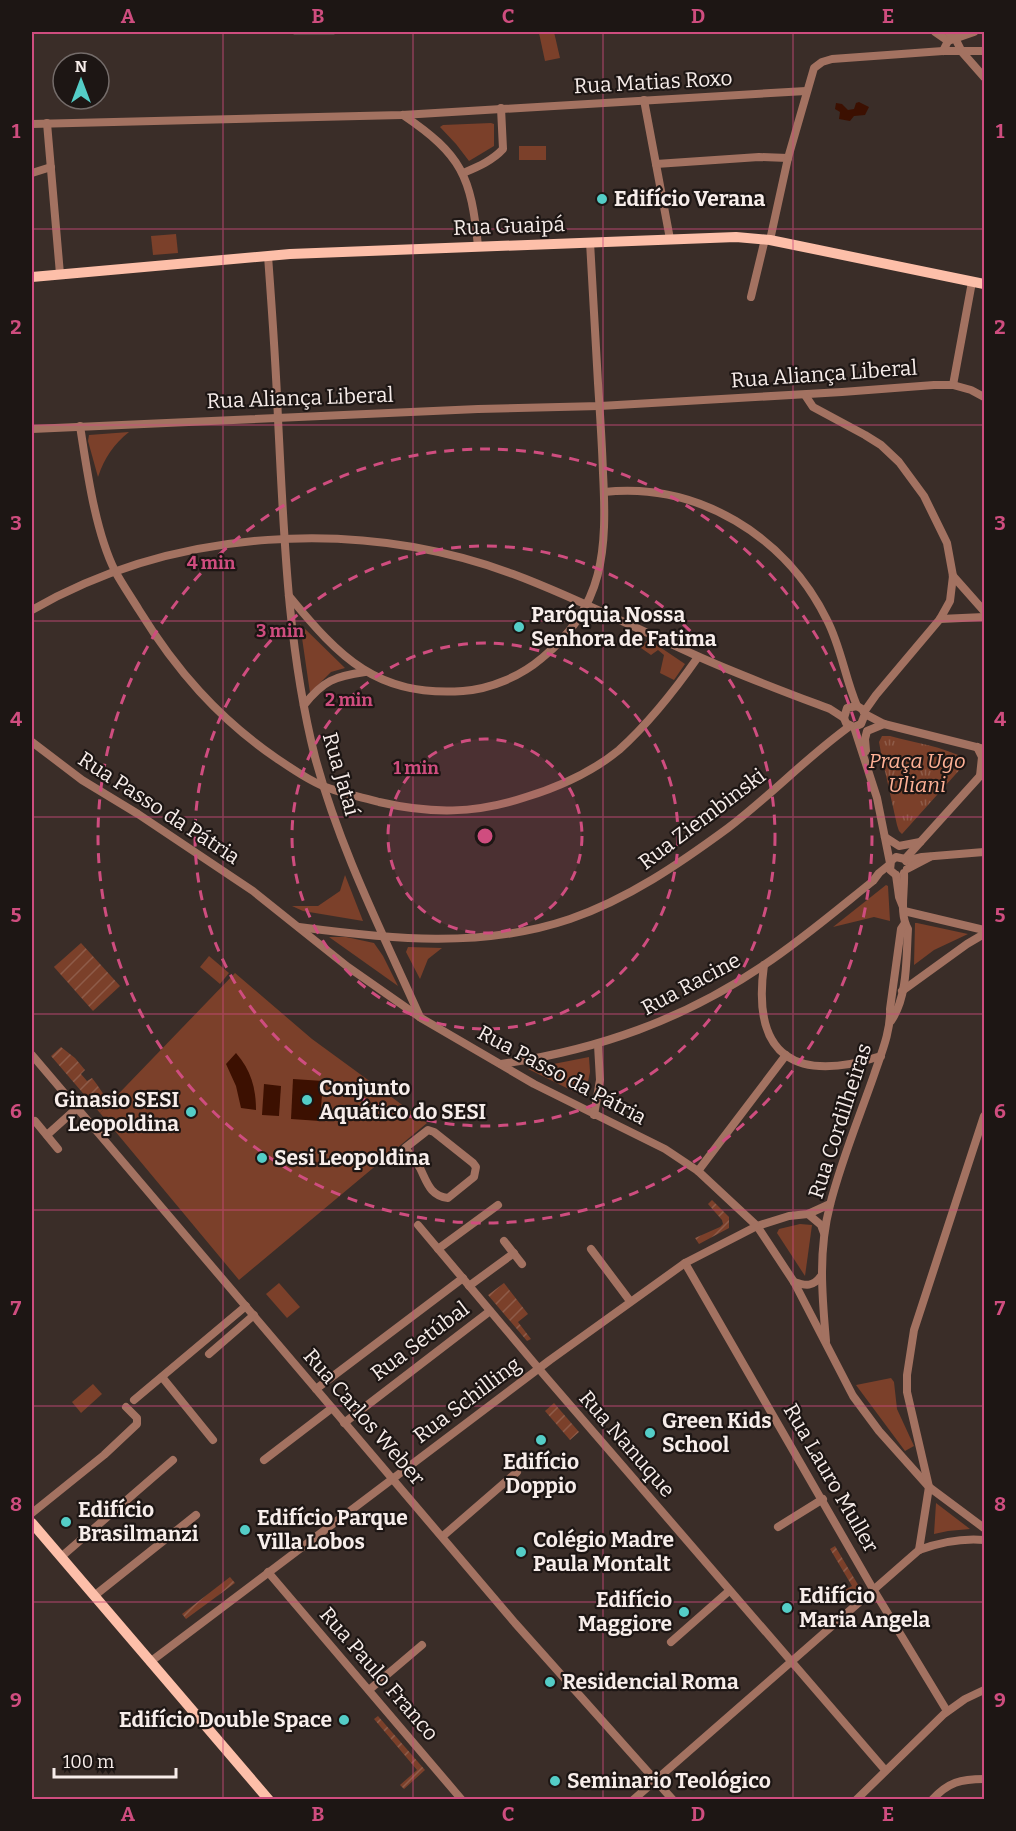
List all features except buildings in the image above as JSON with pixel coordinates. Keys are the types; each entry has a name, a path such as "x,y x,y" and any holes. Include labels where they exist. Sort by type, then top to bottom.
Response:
{"main road":[{"name":"Rua Guaipá","path":"32,277 268,256 736,237 768,240 984,284"},
{"path":"32,1523 269,1800"}],"street":[{"path":"935,32 950,37 974,32"},
{"path":"943,51 950,37"},
{"path":"950,37 984,77"},
{"path":"751,297 814,68 832,59 943,51 984,51"},
{"name":"Rua Matias Roxo","path":"32,124 402,115 806,91"},
{"path":"644,100 670,239"},
{"path":"463,173 482,165 497,156 503,149 501,108"},
{"path":"402,115 444,146 463,173 474,211 478,246"},
{"path":"47,123 60,274"},
{"path":"656,164 759,157 788,158"},
{"path":"32,173 51,167"},
{"path":"289,596 337,651 365,672 382,680 434,692 466,691 492,685 516,676 537,663 557,646 587,605 601,562 605,536 590,242"},
{"name":"Rua Jataí","path":"268,256 284,539 289,596 304,705 324,786 346,849 421,1018"},
{"path":"953,385 972,282"},
{"name":"Rua Aliança Liberal","path":"32,429 278,417 600,406 953,385 971,390 984,397"},
{"path":"805,394 813,408 881,445 899,462 924,496 947,543 953,576 984,611"},
{"path":"80,426 97,515 115,571 154,635 181,671 213,707 259,746 289,767 324,786 403,807 446,812 491,807 544,791 582,773 618,750 669,696 698,657"},
{"path":"604,492 639,491 679,496 748,526 788,563 810,588 838,645 850,689 853,715 867,761"},
{"path":"32,610 78,585 115,571 152,559 200,549 284,539 395,543 436,551 514,574 698,657 830,709 884,724 982,746"},
{"name":"Rua Ziembinski","path":"298,927 385,938 428,939 508,933 540,928 570,919 657,878 729,827 833,738 853,715 876,695 940,619 950,601 953,576"},
{"path":"940,619 984,617"},
{"path":"304,705 316,690 333,678 365,672"},
{"path":"867,761 866,734 872,728 884,724"},
{"name":"Rua Passo da Pátria","path":"32,742 82,780 253,891 350,969 421,1018 594,1115 665,1149 698,1171 757,1226 794,1282 843,1378 879,1431 929,1487 984,1528"},
{"name":"Rua Racine","path":"500,1064 598,1045 646,1028 680,1013 764,965 815,928 873,881 899,867 982,774 982,746"},
{"name":"Rua Cordilheiras","path":"827,1348 821,1276 824,1233 830,1204 890,1021 904,915 905,897 899,867 885,837 867,761"},
{"path":"885,837 899,846 920,842"},
{"path":"899,867 930,857 984,852"},
{"path":"904,915 915,912 984,932"},
{"name":"Rua Cordilheiras","path":"890,1021 897,1012 905,972 908,929 904,915"},
{"path":"902,991 984,932"},
{"path":"764,965 761,993 762,1017 767,1032 786,1055 799,1062 818,1066 855,1064 880,1056"},
{"path":"905,972 919,978"},
{"path":"594,1115 600,1080 598,1045"},
{"name":"Rua Carlos Weber","path":"32,1055 344,1423 523,1631 673,1800"},
{"path":"698,1171 786,1055"},
{"path":"47,1135 77,1108"},
{"path":"919,1550 929,1487 907,1392 910,1346 984,1116"},
{"path":"35,1121 58,1149"},
{"path":"428,1130 434,1132 473,1163 476,1171 474,1177 448,1198 432,1192 426,1184 420,1168 405,1148 428,1130"},
{"name":"Rua Schilling","path":"150,1662 392,1478 630,1301 685,1263 757,1226 789,1216 808,1214 830,1204"},
{"path":"438,1249 498,1205"},
{"name":"Rua Cordilheiras","path":"808,1214 821,1225 824,1233"},
{"name":"Rua Nanuque","path":"418,1225 729,1591 885,1770"},
{"path":"504,1241 522,1264"},
{"path":"591,1249 630,1301"},
{"path":"469,1286 514,1253"},
{"name":"Rua Lauro Muller","path":"685,1263 873,1589 947,1711"},
{"path":"794,1282 807,1286 816,1282 821,1276"},
{"path":"316,1389 463,1278"},
{"path":"134,1400 246,1306"},
{"name":"Rua Setúbal","path":"344,1423 490,1311"},
{"path":"209,1354 254,1315"},
{"path":"162,1377 213,1440"},
{"path":"32,1514 104,1455 137,1424 137,1418 126,1407"},
{"path":"264,1460 332,1408"},
{"path":"61,1557 173,1460"},
{"path":"443,1536 517,1472"},
{"path":"778,1527 823,1499"},
{"path":"94,1596 196,1515"},
{"path":"633,1800 790,1660 919,1550 942,1542 984,1540"},
{"name":"Rua Paulo Franco","path":"268,1572 462,1800"},
{"path":"671,1642 729,1591"},
{"path":"369,1690 422,1645"},
{"path":"856,1800 947,1711 984,1690"},
{"path":"932,1800 942,1789 953,1783 984,1779"}],"green space":[{"path":"554,32 560,58 545,61 539,33"},
{"path":"494,124 494,146 469,161 440,127 443,125"},
{"path":"519,146 546,146 546,160 519,160"},
{"path":"176,234 178,253 153,255 151,236"},
{"path":"129,432 110,452 98,477 88,441 89,435"},
{"path":"300,624 345,668 331,672 310,693"},
{"path":"648,639 685,664 674,680 660,673 664,655 658,650 651,655 641,648"},
{"name":"Praça Ugo Uliani","path":"882,736 938,748 966,759 963,766 902,834 897,825 881,753 879,742"},
{"path":"345,875 363,921 303,911 292,906 318,906 340,891"},
{"path":"886,885 888,886 890,921 874,917 833,927"},
{"path":"915,923 968,934 934,950 914,965"},
{"path":"329,937 346,937 374,943 398,986"},
{"path":"81,943 120,986 93,1011 54,967"},
{"path":"408,947 442,948 428,959 420,979 406,952"},
{"path":"209,956 229,973 220,984 200,967"},
{"name":"Sesi Leopoldina","path":"235,973 312,1039 427,1123 239,1280 100,1113"},
{"path":"61,1047 75,1058 85,1070 81,1074 87,1081 92,1078 110,1103 100,1113 51,1056"},
{"path":"589,1057 590,1072 585,1097 528,1069"},
{"path":"712,1200 729,1217 729,1228 699,1244 695,1238 723,1224 708,1204"},
{"path":"800,1224 812,1225 805,1276 777,1233 779,1229"},
{"path":"279,1283 300,1307 287,1318 266,1294"},
{"path":"504,1283 528,1314 518,1322 531,1339 527,1341 488,1295"},
{"path":"891,1378 894,1382 897,1409 914,1446 905,1451 856,1385"},
{"path":"93,1384 102,1394 81,1413 72,1402"},
{"path":"554,1403 579,1432 570,1440 545,1411"},
{"path":"936,1503 970,1529 934,1534"},
{"path":"835,1546 860,1588 843,1603 837,1594 852,1586 830,1549"},
{"path":"230,1577 235,1583 186,1619 182,1614"},
{"path":"378,1716 425,1770 404,1789 400,1785 417,1770 374,1719"}],"shaded area":[{"path":"859,102 869,107 865,115 854,116 850,121 839,119 840,112 835,109 836,103 842,104 848,110 854,109 856,103"},
{"name":"Conjunto Aquático do SESI","path":"236,1053 252,1080 256,1110 241,1108 236,1086 226,1064"},
{"name":"Conjunto Aquático do SESI","path":"293,1079 323,1081 320,1121 291,1119"},
{"name":"Conjunto Aquático do SESI","path":"264,1084 281,1086 279,1116 262,1115"}],"railway":[{"path":"294,32 334,32"}],"place":[{"name":"Edifício Verana","path":"602,199"},
{"name":"Paróquia Nossa Senhora de Fatima","path":"519,627"},
{"name":"Conjunto Aquático do SESI","path":"307,1100"},
{"name":"Ginasio SESI Leopoldina","path":"191,1112"},
{"name":"Sesi Leopoldina","path":"262,1158"},
{"name":"Green Kids School","path":"650,1433"},
{"name":"Edifício Doppio","path":"541,1440"},
{"name":"Edifício Brasilmanzi","path":"66,1522"},
{"name":"Edifício Parque Villa Lobos","path":"245,1530"},
{"name":"Colégio Madre Paula Montalt","path":"521,1552"},
{"name":"Edifício Maria Angela","path":"787,1608"},
{"name":"Edifício Maggiore","path":"684,1612"},
{"name":"Residencial Roma","path":"550,1682"},
{"name":"Edifício Double Space","path":"344,1720"},
{"name":"Seminario Teológico","path":"555,1781"}]}
